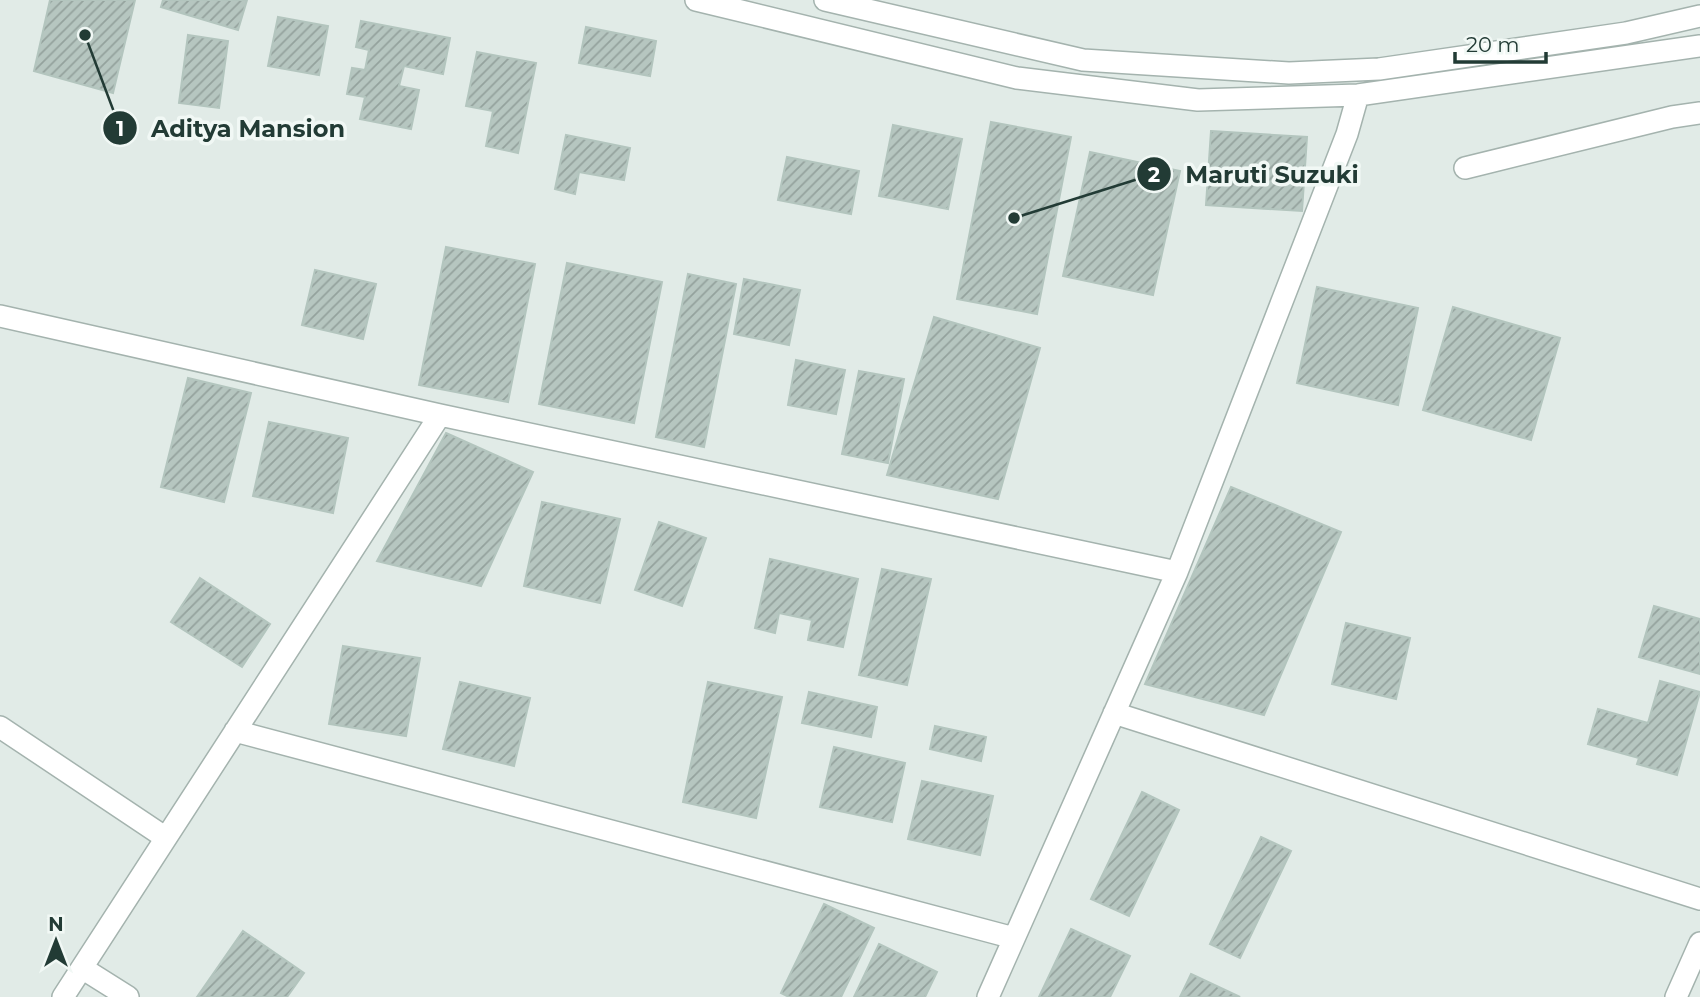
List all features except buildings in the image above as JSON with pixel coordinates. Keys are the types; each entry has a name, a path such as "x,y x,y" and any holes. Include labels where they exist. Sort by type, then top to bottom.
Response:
{"street":[{"path":"696,0 1017,78 1198,100 1358,95 1700,46"},
{"path":"825,0 1083,60 1289,73 1379,69 1626,33 1700,16"},
{"path":"988,997 1177,572 1342,147 1358,95"},
{"path":"1465,168 1672,117 1700,113"},
{"path":"0,316 440,415 1177,572"},
{"path":"63,997 440,415"},
{"path":"1114,713 1700,899"},
{"path":"0,727 166,838"},
{"path":"235,731 1014,937"},
{"path":"1676,997 1700,943"},
{"path":"82,968 128,997"}],"place":[{"name":"Aditya Mansion","path":"85,35"},
{"name":"Maruti Suzuki","path":"1014,218"}]}
